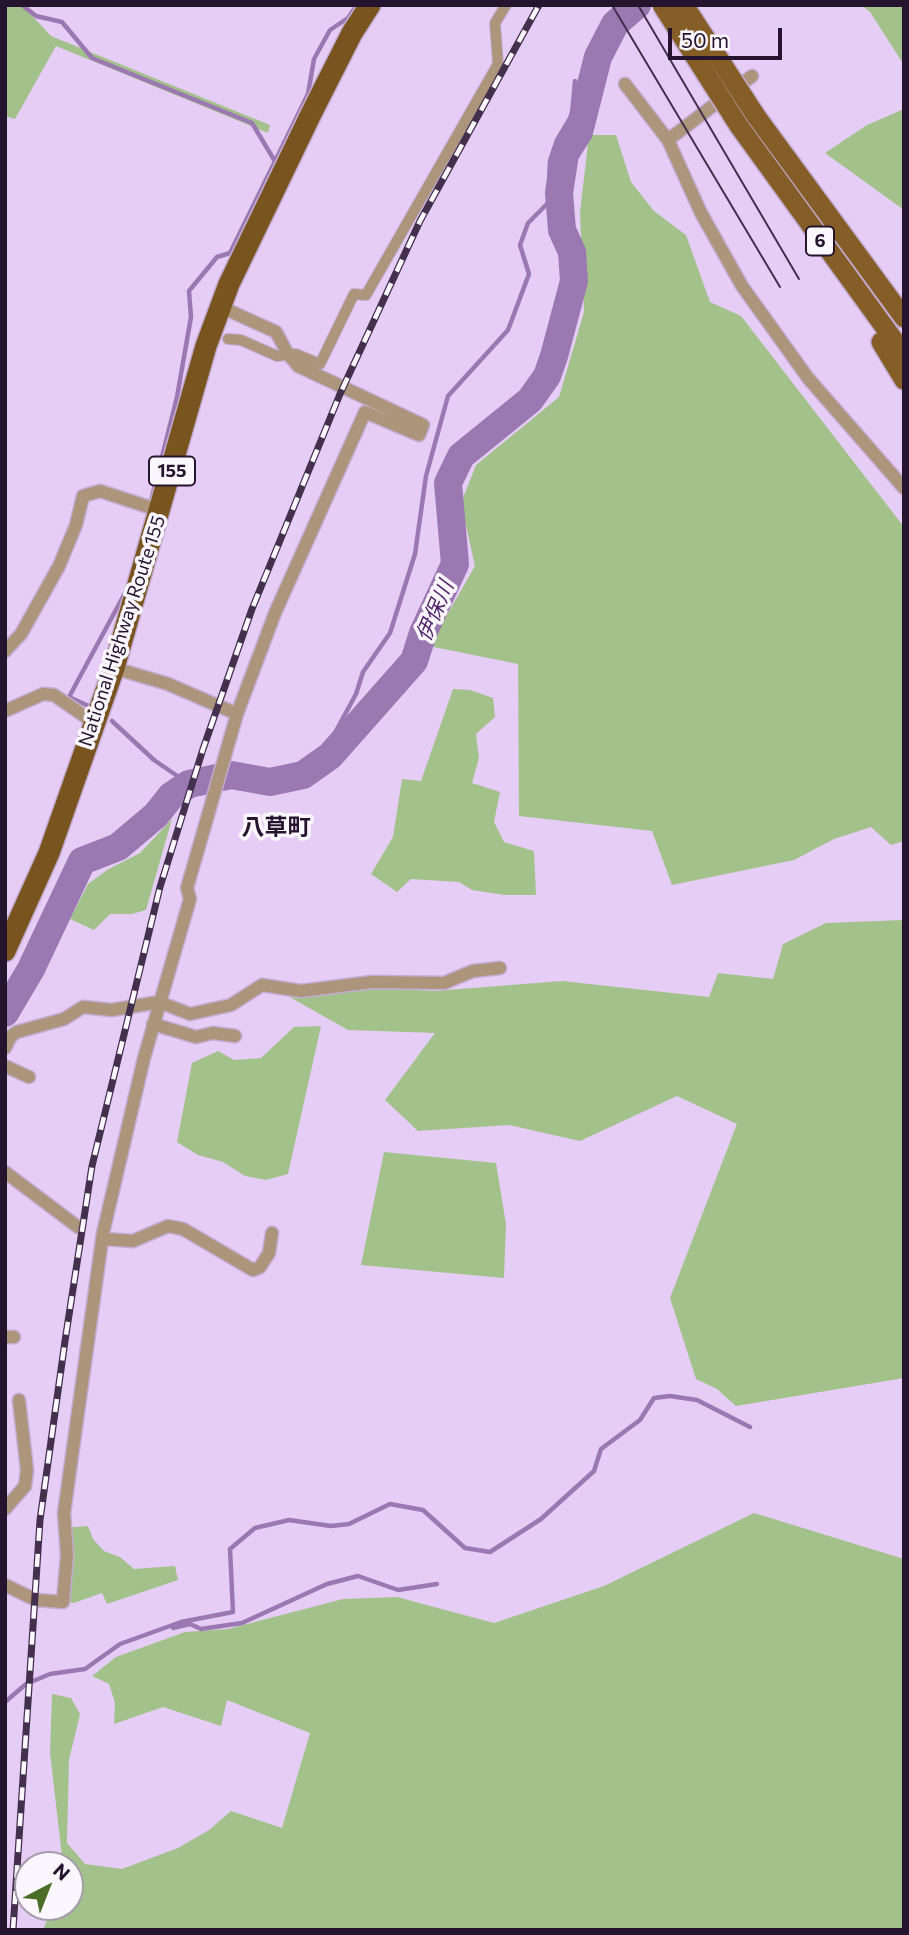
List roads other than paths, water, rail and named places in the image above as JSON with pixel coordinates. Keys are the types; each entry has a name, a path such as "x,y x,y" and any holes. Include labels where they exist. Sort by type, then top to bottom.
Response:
{"highway":[{"name":"National Highway Route 155","path":"5,951 48,853 114,668 152,508 221,307 238,263 311,114 352,33 370,5"}],"main road":[{"name":"6","path":"662,5 739,126 904,354"},
{"name":"6","path":"684,5 756,117 904,318"},
{"path":"811,191 904,300"},
{"path":"867,303 881,342 904,380"}],"street":[{"path":"228,340 241,340 277,356 296,354 320,364 354,294 366,295 498,64 495,23 506,5"},
{"path":"668,140 752,76"},
{"path":"625,83 668,140 701,213 742,286 808,378 904,488"},
{"path":"5,1585 36,1600 63,1602 66,1555 64,1513 113,1185 153,1024 190,899 187,888 237,714 275,613 365,412 419,435 423,425 298,366 276,332 221,307"},
{"path":"5,651 22,634 59,566 76,525 83,496 100,491 152,508"},
{"path":"114,668 168,684 237,714"},
{"path":"5,711 43,694 54,695 93,722"},
{"path":"5,1048 11,1036 17,1032 64,1019 83,1007 112,1010 159,1002 190,1014 231,1005 262,985 301,991 372,982 444,983 473,971 500,968"},
{"path":"153,1024 197,1037 213,1033 235,1036"},
{"path":"5,1066 29,1077"},
{"path":"6,1174 78,1227"},
{"path":"104,1239 134,1241 168,1226 183,1229 253,1270 260,1267 269,1253 272,1233"},
{"path":"5,1509 25,1486 27,1470 19,1400"}],"waterway":[{"path":"22,5 36,16 62,22 92,58 252,123 276,163"},
{"path":"151,501 177,397 191,317 189,291 217,257 230,253 308,94 314,59 330,30 348,18 357,5"},
{"name":"伊保川","path":"5,1013 31,969 82,861 118,847 156,815 171,796 189,784 231,775 270,782 303,775 330,756 414,661 423,633 455,564 448,483 461,456 530,400 547,376 554,356 574,281 572,252 562,230 559,193 565,154 579,132 598,57 615,24 637,5"},
{"path":"336,731 356,694 363,672 390,633 415,554 426,476 448,396 508,330 529,274 520,245 528,223 548,203 550,161 557,140 572,115 575,81"},
{"path":"91,707 69,697 125,593"},
{"path":"112,721 154,760 189,784"},
{"path":"5,1702 26,1684 50,1674 85,1669 120,1644 181,1622 233,1612 230,1549 255,1528 289,1520 331,1526 349,1524 390,1504 423,1510 465,1548 490,1552 541,1519 594,1471 601,1449 640,1420 654,1398 670,1396 697,1400 750,1427"},
{"path":"173,1628 190,1624 201,1629 242,1623 327,1584 358,1576 398,1590 437,1584"}],"tram line":[{"path":"612,5 780,287"},
{"path":"638,5 799,279"}],"railway":[{"path":"13,1930 40,1520 65,1341 92,1166 160,887 203,749 252,609 340,394 420,221 539,5"}],"district":[{"name":"八草町","path":"276,827"}]}
